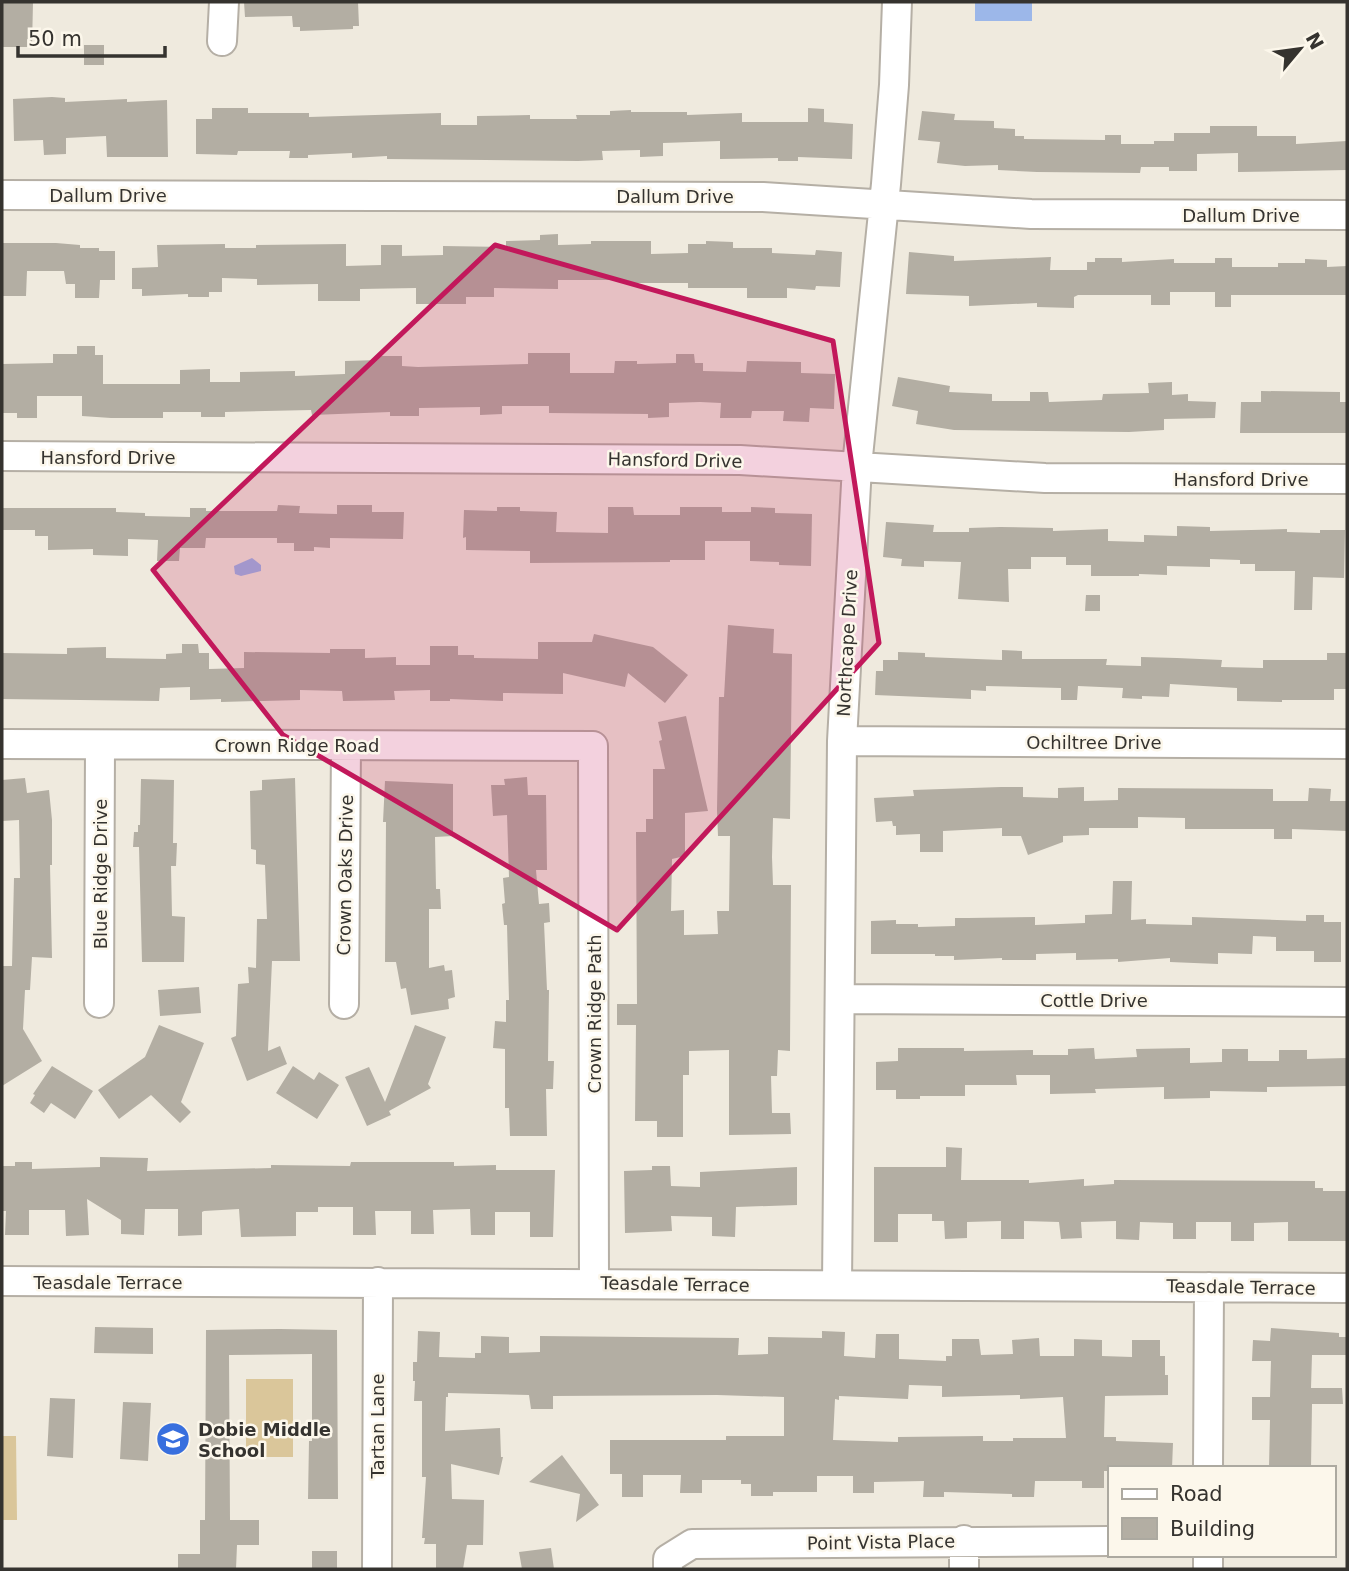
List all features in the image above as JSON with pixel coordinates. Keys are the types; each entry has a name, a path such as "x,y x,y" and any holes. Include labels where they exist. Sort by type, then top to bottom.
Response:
{"street":[{"path":"222,41 224,2"},
{"name":"Northcape Drive","path":"837,1285 842,741 857,466 884,204 894,85 897,2"},
{"name":"Dallum Drive","path":"2,195 763,197 1031,214 1347,215"},
{"name":"Hansford Drive","path":"2,456 726,460 1045,478 1347,479"},
{"name":"Ochiltree Drive","path":"842,741 1347,744"},
{"name":"Crown Ridge Road","path":"2,744 593,746"},
{"name":"Blue Ridge Drive","path":"99,1003 100,745"},
{"name":"Crown Oaks Drive","path":"344,1004 346,746"},
{"name":"Crown Ridge Path","path":"593,746 594,1283"},
{"name":"Cottle Drive","path":"841,999 1347,1002"},
{"name":"Teasdale Terrace","path":"2,1281 1347,1288"},
{"name":"Tartan Lane","path":"377,1569 378,1282"},
{"path":"1208,1466 1209,1287"},
{"path":"964,1540 964,1569"},
{"name":"Point Vista Place","path":"668,1569 668,1559 692,1544 1108,1541"}],"highlighted area":[{"path":"495,245 833,341 879,643 617,930 283,735 153,570"}],"shaded area":[{"path":"246,1379 293,1379 293,1457 246,1457"},
{"path":"2,1436 16,1436 17,1520 2,1520"}],"water":[{"path":"975,2 1032,2 1032,21 975,21"},
{"path":"252,558 261,565 261,571 241,576 235,574 234,566"}],"building":[{"path":"2,2 33,2 32,47 2,47"},
{"path":"244,2 358,2 359,26 353,26 353,29 300,31 300,27 293,27 292,16 245,17"},
{"path":"84,45 104,45 104,65 84,65"},
{"path":"65,98 65,102 167,100 168,157 107,157 106,136 66,138 66,154 44,155 43,140 14,141 13,99"},
{"path":"212,108 248,108 248,113 309,113 309,117 441,113 441,125 477,125 477,116 530,115 530,119 577,119 576,115 610,115 610,111 631,110 687,112 687,115 742,113 742,122 808,122 808,108 824,109 824,122 853,124 852,159 720,159 720,141 663,143 663,156 640,157 640,150 602,151 603,160 578,161 387,159 387,156 352,158 352,153 289,158 290,151 238,151 237,155 196,154 196,119 212,119"},
{"path":"922,111 955,114 954,120 994,121 994,128 1015,129 1015,136 1024,136 1024,139 1105,140 1105,135 1121,135 1121,144 1174,141 1174,133 1210,133 1210,126 1257,126 1257,136 1296,136 1296,144 1347,141 1347,170 1238,172 1238,153 1197,154 1197,171 1141,167 1140,173 1037,172 998,170 998,165 937,163 940,142 918,140"},
{"path":"558,234 558,245 591,244 591,241 651,241 651,254 688,253 688,244 706,244 706,241 733,242 733,248 772,248 772,253 815,255 816,250 842,252 840,287 816,286 815,290 787,288 787,298 747,298 747,288 688,288 688,283 628,283 628,280 558,280 558,289 494,288 494,297 466,297 466,304 416,304 416,288 360,289 360,301 318,301 318,284 257,285 257,279 222,278 222,292 209,292 209,297 188,297 188,294 142,296 142,289 132,289 132,268 158,267 157,245 225,244 225,248 256,248 256,245 346,244 346,266 381,265 381,245 402,245 402,256 443,255 443,246 506,247 506,241 540,240 540,235"},
{"path":"3,243 56,243 80,245 80,248 99,248 99,251 115,251 115,280 100,280 99,298 75,298 75,284 66,284 64,271 27,271 26,296 3,296"},
{"path":"909,252 954,256 954,261 1051,257 1050,270 1087,270 1087,262 1095,262 1095,258 1122,258 1122,262 1174,259 1174,263 1215,263 1215,258 1232,258 1232,267 1278,267 1278,263 1305,263 1305,259 1327,260 1327,267 1347,266 1347,295 1231,295 1231,307 1215,307 1215,292 1170,292 1170,305 1151,305 1151,295 1078,295 1074,297 1074,308 1037,307 1037,303 969,306 969,296 906,294"},
{"path":"77,346 95,346 95,355 103,355 103,384 180,384 180,370 210,369 210,382 240,382 240,372 295,371 295,376 345,374 345,361 378,360 378,356 402,356 402,366 418,367 528,364 528,353 570,353 570,373 614,373 615,361 637,361 637,364 676,363 676,354 694,354 695,363 703,363 703,371 746,372 747,361 801,362 801,373 835,374 834,409 810,408 809,422 783,421 784,411 752,411 751,418 720,418 721,403 700,402 669,403 669,417 648,418 648,414 549,413 549,406 502,406 502,414 480,415 480,407 419,408 419,416 390,416 390,412 312,415 311,410 225,412 225,417 201,417 201,412 163,412 163,418 111,418 82,416 82,396 37,396 37,418 17,418 17,413 2,413 2,364 53,363 53,354 77,354"},
{"path":"898,377 950,386 949,392 992,394 992,401 1030,401 1030,392 1048,392 1049,402 1102,400 1103,394 1149,393 1148,383 1172,382 1172,395 1188,394 1188,401 1216,402 1215,418 1164,419 1164,430 1129,432 954,430 916,424 918,411 892,406"},
{"path":"1261,391 1340,392 1340,402 1347,402 1347,433 1240,433 1241,402 1261,402"},
{"path":"278,505 300,506 299,513 337,514 337,505 372,505 372,512 404,512 403,539 330,538 330,548 314,547 314,551 294,551 294,543 277,543 277,538 206,538 205,548 180,548 179,561 157,561 158,540 128,539 128,556 93,555 93,549 48,550 48,536 35,536 35,530 2,530 2,508 116,508 116,512 145,513 145,516 190,517 190,508 206,508 206,511 277,511"},
{"path":"497,507 557,512 556,532 608,533 608,507 633,507 634,515 680,515 680,507 722,507 722,512 751,512 751,507 775,508 775,513 812,514 811,566 750,561 750,541 705,541 705,560 670,562 530,563 530,551 466,550 466,537 463,538 464,510 497,511"},
{"path":"886,522 934,525 933,532 969,532 969,528 1000,527 1053,528 1053,531 1108,529 1108,541 1144,542 1144,535 1177,536 1177,526 1210,527 1210,531 1287,529 1287,532 1320,533 1320,530 1345,530 1344,578 1313,577 1312,610 1294,610 1295,571 1255,571 1255,564 1240,564 1240,560 1210,559 1210,567 1167,566 1167,575 1091,576 1091,565 1066,565 1066,557 1031,557 1031,569 1008,569 1009,602 958,599 961,562 924,561 924,567 901,566 902,559 883,557"},
{"path":"1086,595 1100,595 1100,611 1085,611"},
{"path":"728,625 774,629 773,653 792,654 790,819 773,818 772,857 773,885 791,885 790,1051 778,1050 777,1076 771,1076 772,1113 790,1113 791,1134 729,1135 729,1050 689,1051 689,1075 683,1075 683,1137 657,1137 657,1121 635,1121 636,1025 617,1025 617,1004 637,1004 636,832 646,832 646,819 653,819 653,769 665,769 658,722 686,716 708,811 685,813 685,856 672,859 671,911 684,910 684,935 718,934 717,911 729,911 730,836 718,836 717,810 719,697 724,697"},
{"path":"594,634 653,647 688,675 665,703 628,673 625,687 563,673 563,694 503,693 503,701 430,701 430,690 394,691 395,700 343,701 342,691 300,690 300,700 221,702 221,699 190,700 190,687 160,688 159,701 2,699 2,653 67,654 67,648 106,647 106,658 166,659 166,654 182,653 182,644 198,644 199,653 209,653 209,669 244,668 244,652 330,653 330,649 365,649 365,658 396,657 396,665 430,665 430,646 458,646 458,655 474,655 474,658 538,659 538,642 592,642"},
{"path":"1002,650 1022,651 1022,659 1107,659 1106,665 1141,666 1141,657 1222,660 1221,667 1263,668 1263,660 1327,660 1327,653 1347,653 1347,689 1334,689 1334,700 1282,702 1237,701 1237,688 1170,684 1169,697 1142,696 1142,699 1122,698 1123,688 1078,686 1077,700 1061,700 1061,688 986,686 986,691 971,690 971,699 875,695 876,671 883,671 883,660 898,660 898,652 925,653 925,657 1002,660"},
{"path":"527,777 528,795 546,795 547,870 536,870 539,904 549,903 550,922 544,923 549,990 548,1061 554,1061 553,1089 546,1089 547,1136 510,1136 509,1108 505,1108 505,1049 493,1048 495,1021 506,1022 506,1000 509,1000 507,925 504,925 502,904 505,903 503,878 509,877 507,815 493,816 491,785 505,785 504,779"},
{"path":"25,778 27,793 49,790 52,820 52,958 32,957 30,990 25,990 23,1029 42,1061 2,1086 2,966 12,966 14,878 20,878 19,820 2,821 2,780"},
{"path":"295,778 300,961 272,961 268,1051 280,1046 287,1064 247,1081 231,1038 236,1036 238,984 249,983 248,967 256,968 257,919 267,919 265,865 256,864 256,850 251,849 250,791 262,790 262,780"},
{"path":"141,779 174,780 173,843 177,843 176,866 171,866 172,916 185,917 184,962 142,962 139,847 133,847 134,832 138,832 140,825"},
{"path":"385,781 453,784 453,836 435,837 436,889 440,889 441,909 429,909 429,968 444,965 445,971 452,970 455,997 448,999 449,1009 411,1015 406,988 401,989 396,962 385,962"},
{"path":"1023,787 1023,797 1058,798 1058,788 1084,787 1084,801 1118,800 1118,788 1273,789 1273,801 1308,801 1309,788 1331,789 1330,801 1347,801 1347,831 1292,829 1292,839 1274,839 1274,829 1185,829 1185,818 1138,817 1138,828 1089,828 1089,835 1063,836 1063,842 1028,855 1021,836 1002,836 1002,828 943,831 943,852 920,852 920,834 896,835 896,826 893,826 892,821 876,822 874,798 914,796 913,790"},
{"path":"1113,881 1132,881 1131,920 1146,919 1146,924 1192,925 1192,917 1306,921 1306,915 1324,915 1324,922 1341,922 1341,962 1314,962 1314,951 1276,951 1276,937 1253,936 1252,954 1218,953 1218,964 1170,962 1170,958 1118,962 1118,959 1076,960 1076,953 1036,954 1036,960 954,960 954,956 935,954 871,954 871,921 896,920 896,924 918,924 918,927 955,926 955,918 1035,917 1035,925 1085,923 1085,915 1112,914"},
{"path":"199,987 201,1013 160,1016 158,990"},
{"path":"159,1025 204,1043 181,1102 191,1112 180,1123 151,1095 119,1119 98,1090 145,1057"},
{"path":"415,1025 446,1037 428,1084 431,1088 389,1111 391,1115 367,1126 345,1077 369,1067 385,1102"},
{"path":"898,1048 1033,1050 1033,1055 1068,1055 1068,1049 1094,1048 1095,1059 1137,1057 1136,1049 1190,1048 1190,1063 1222,1062 1222,1049 1248,1049 1248,1061 1279,1061 1279,1050 1307,1050 1307,1059 1347,1058 1347,1086 1267,1087 1267,1092 1210,1091 1210,1098 1164,1099 1164,1087 1095,1089 1096,1093 1050,1094 1050,1075 1016,1075 1017,1085 965,1085 965,1096 896,1099 896,1090 876,1090 876,1062 898,1061"},
{"path":"52,1066 93,1091 75,1119 51,1103 44,1113 30,1103"},
{"path":"293,1066 314,1080 319,1072 339,1085 317,1119 276,1093"},
{"path":"946,1147 962,1148 961,1180 1029,1180 1029,1183 1084,1179 1084,1186 1114,1184 1114,1180 1315,1181 1315,1188 1323,1188 1323,1191 1347,1191 1347,1241 1288,1241 1288,1222 1254,1223 1254,1241 1231,1241 1231,1222 1196,1222 1196,1239 1173,1239 1173,1223 1140,1222 1139,1240 1116,1239 1116,1221 1081,1222 1082,1238 1061,1239 1059,1222 1024,1221 1024,1239 1001,1239 1001,1221 967,1222 967,1238 945,1239 944,1221 932,1221 932,1214 898,1214 898,1242 874,1242 874,1167 946,1167"},
{"path":"100,1157 148,1158 147,1171 271,1168 271,1165 350,1166 351,1162 454,1162 454,1166 496,1165 496,1170 555,1170 553,1237 530,1237 530,1212 495,1212 495,1235 471,1235 470,1209 433,1210 434,1234 411,1234 411,1211 375,1211 376,1235 353,1235 353,1207 318,1207 318,1212 296,1212 296,1236 241,1237 239,1209 204,1211 202,1235 178,1236 178,1209 145,1209 144,1235 121,1234 121,1220 87,1199 89,1235 66,1236 65,1210 29,1210 29,1235 5,1235 2,1166 15,1166 15,1162 32,1162 32,1169 100,1167"},
{"path":"652,1166 670,1166 671,1186 700,1187 700,1172 797,1167 797,1205 736,1207 735,1237 712,1236 712,1217 671,1216 672,1231 625,1233 624,1171 652,1170"},
{"path":"95,1327 153,1328 153,1354 94,1353"},
{"path":"1271,1328 1339,1333 1339,1337 1347,1337 1347,1355 1312,1355 1311,1388 1342,1388 1343,1404 1312,1404 1311,1466 1269,1466 1270,1420 1252,1420 1252,1397 1270,1397 1271,1361 1252,1361 1253,1340 1270,1341"},
{"path":"206,1330 337,1330 338,1499 308,1499 309,1441 312,1441 312,1354 229,1355 230,1520 259,1520 259,1545 237,1545 236,1569 178,1569 178,1554 200,1554 200,1520 205,1520"},
{"path":"418,1331 440,1332 439,1357 475,1358 475,1353 481,1353 481,1336 509,1337 509,1353 540,1352 540,1336 739,1338 738,1355 768,1354 768,1337 822,1338 822,1331 845,1332 844,1356 875,1358 876,1334 899,1334 899,1359 946,1361 946,1356 952,1356 952,1339 979,1339 981,1355 1013,1354 1012,1340 1039,1338 1040,1356 1074,1356 1074,1339 1102,1340 1102,1356 1132,1357 1132,1340 1160,1340 1160,1356 1165,1356 1165,1375 1168,1375 1168,1395 1105,1396 1104,1437 1116,1437 1116,1441 1173,1443 1172,1466 1108,1466 1108,1471 1104,1471 1104,1488 1082,1488 1082,1481 1035,1481 1034,1497 944,1492 944,1497 923,1497 924,1481 874,1482 874,1493 853,1493 853,1476 817,1476 817,1492 773,1492 773,1496 751,1496 751,1484 741,1484 741,1480 702,1480 702,1493 680,1493 681,1475 643,1475 643,1497 622,1497 622,1474 610,1474 610,1440 726,1440 726,1436 784,1436 784,1397 553,1396 553,1409 531,1409 529,1395 448,1393 445,1431 500,1428 503,1457 499,1475 451,1464 452,1499 484,1500 483,1545 467,1545 463,1569 436,1569 436,1544 424,1544 425,1538 422,1538 426,1477 422,1477 422,1401 414,1401 413,1362 417,1362","holes":["909,1385 942,1386 942,1397 1063,1397 1066,1438 983,1441 983,1436 898,1437 898,1442 833,1440 835,1399 839,1400 839,1396 908,1399"]},
{"path":"50,1398 75,1399 73,1458 47,1456"},
{"path":"123,1402 151,1403 148,1461 120,1459"},
{"path":"562,1455 599,1505 576,1522 580,1494 529,1482"},
{"path":"551,1548 554,1569 522,1569 519,1552"},
{"path":"312,1551 337,1551 337,1569 312,1569"}],"place":[{"name":"Dobie Middle School","path":"173,1439"}]}
